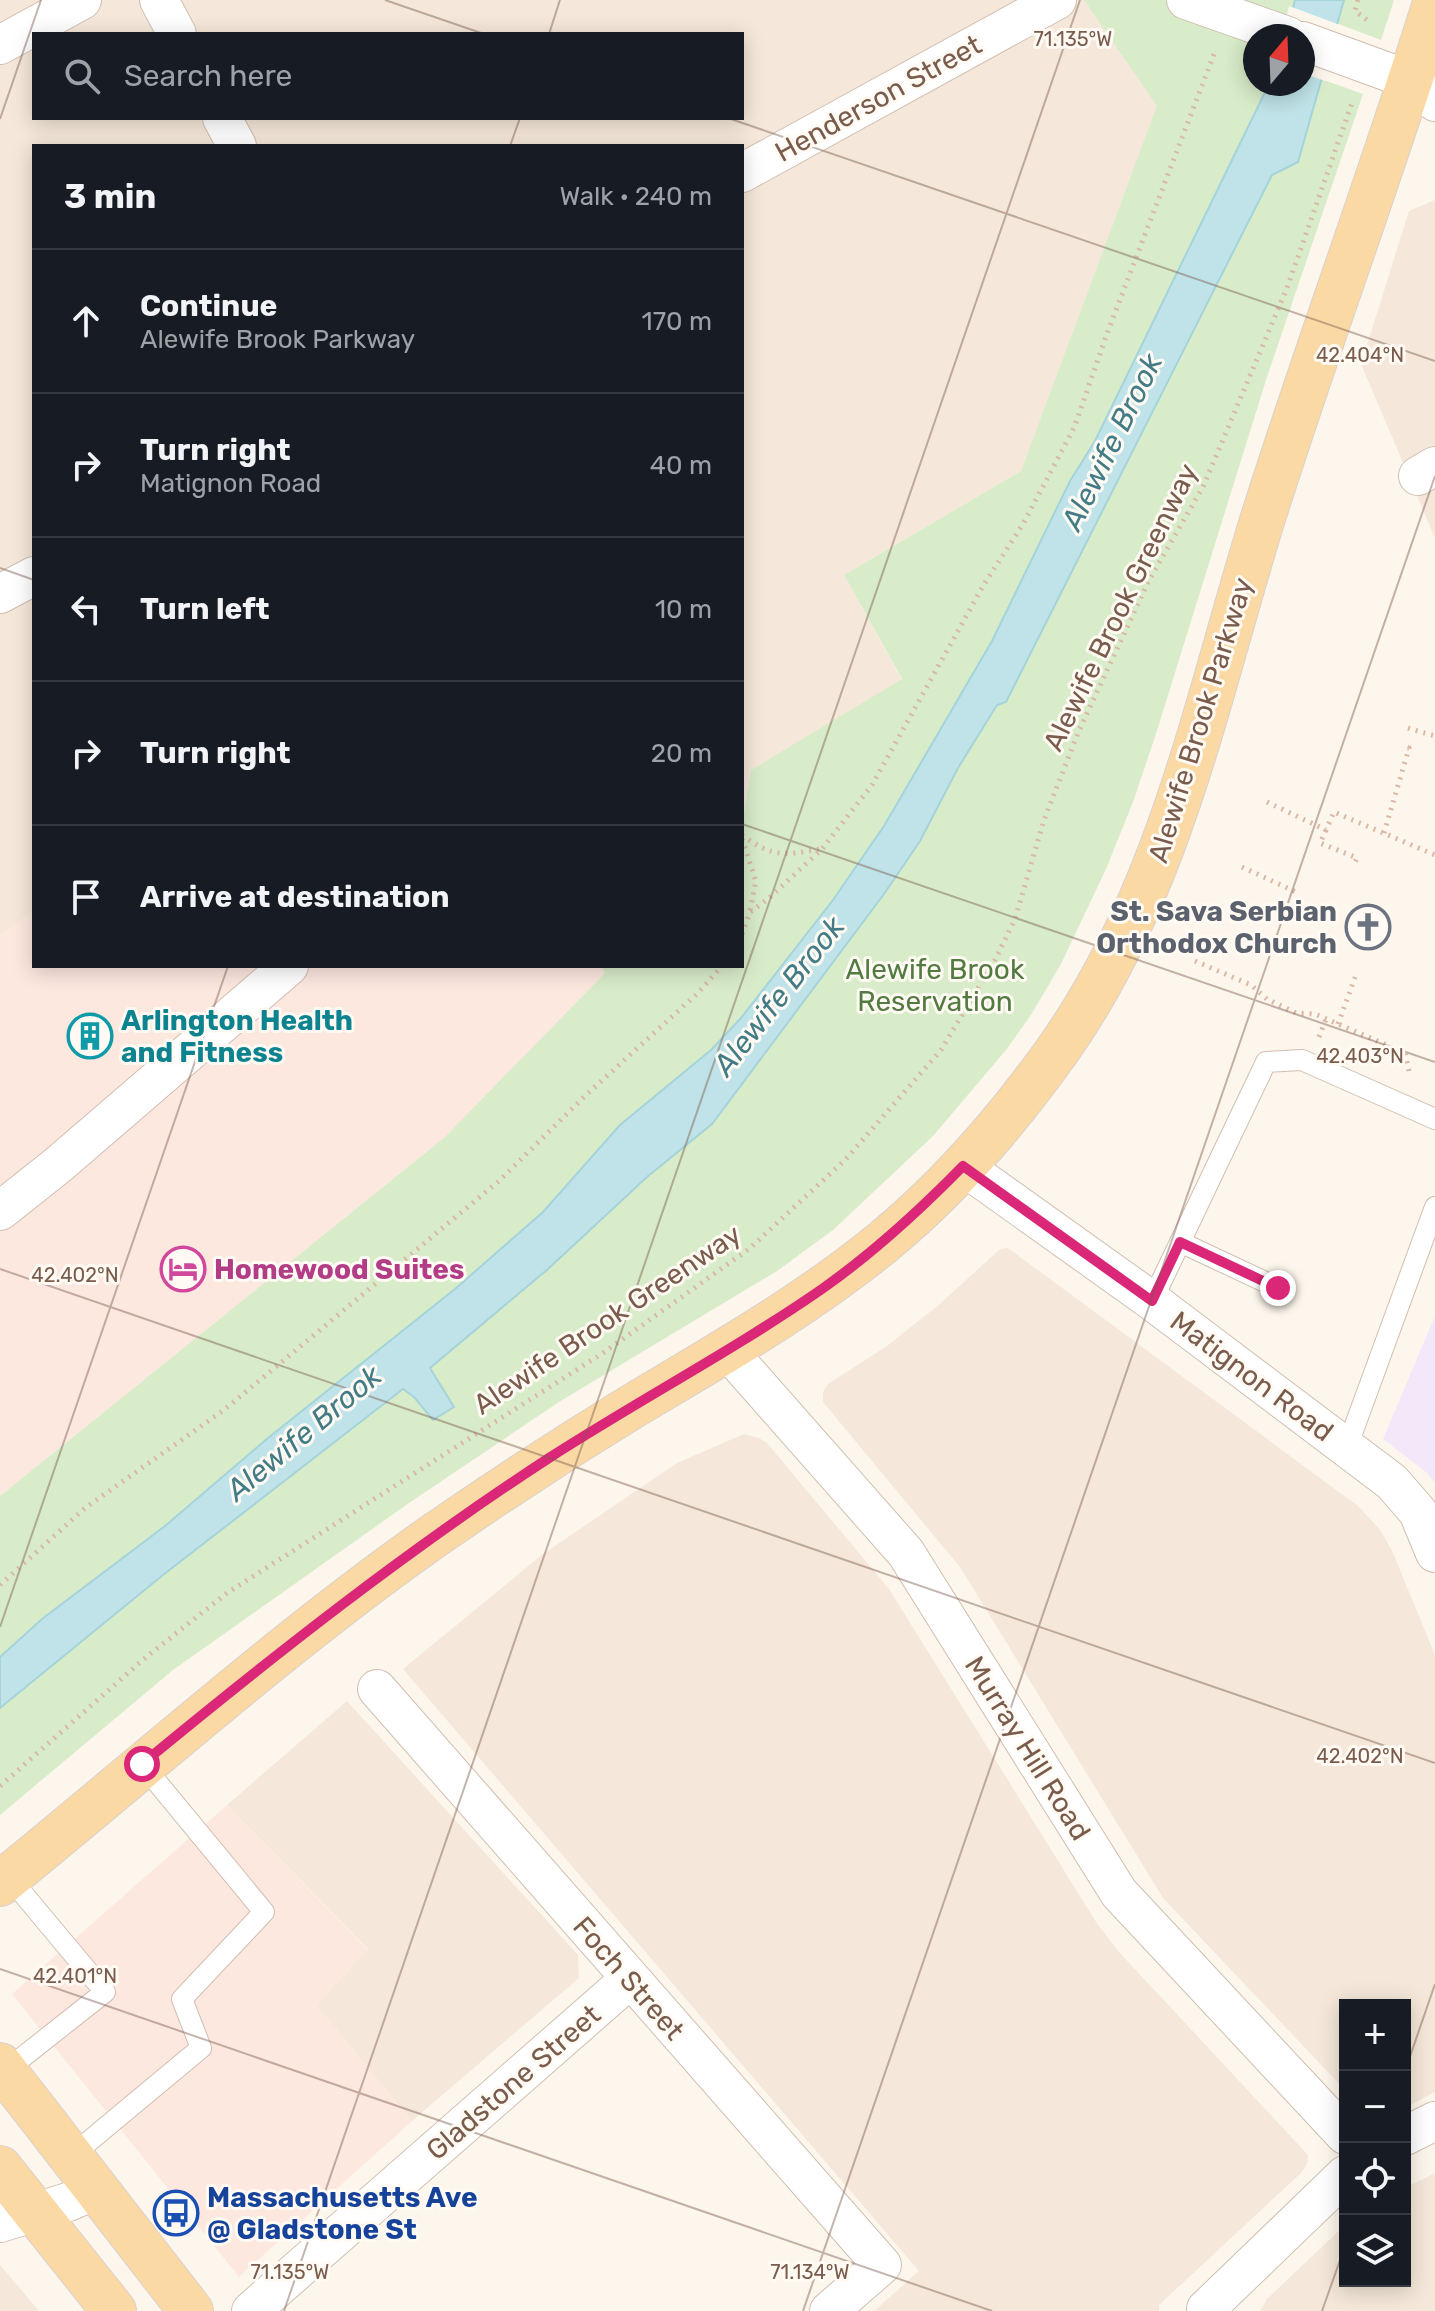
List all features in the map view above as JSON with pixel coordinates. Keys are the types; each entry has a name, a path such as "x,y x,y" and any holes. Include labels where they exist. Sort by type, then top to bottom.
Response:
{"main road":[{"name":"Alewife Brook Parkway","path":"4,1881 142,1764 340,1606 431,1538 563,1449 795,1307 852,1266 898,1230 963,1166 1022,1099 1070,1032 1109,967 1150,881 1183,788 1279,469 1422,91 1435,3"},
{"path":"2,2068 191,2311"},
{"path":"0,2168 17,2218 114,2311"}],"street":[{"path":"0,45 82,0"},
{"path":"159,0 176,32"},
{"path":"1186,0 1255,24"},
{"name":"Henderson Street","path":"744,172 1050,1"},
{"path":"1315,46 1422,91"},
{"path":"223,120 236,144"},
{"path":"0,594 32,577"},
{"path":"0,1211 70,1155 287,968"},
{"name":"Matignon Road","path":"963,1166 1152,1301 1347,1447 1403,1493 1418,1512 1435,1553"},
{"name":"Murray Hill Road","path":"726,1349 906,1553 1119,1893 1339,2129"},
{"name":"Foch Street","path":"377,1689 882,2265 829,2311"},
{"name":"Gladstone Street","path":"251,2311 630,1979"},
{"path":"1411,2133 1435,2121"},
{"path":"17,2218 83,2174"},
{"path":"1207,2311 1339,2181"}],"lane":[{"path":"1152,1301 1266,1062 1302,1060 1435,1119"},
{"path":"1347,1447 1435,1207"},
{"path":"1180,1242 1278,1288"},
{"path":"83,2174 201,2048 182,1999 264,1912 142,1764"},
{"path":"2,2068 105,1992 4,1881"}],"path":[{"path":"1358,0 1355,11 1371,23"},
{"path":"750,912 822,849 872,785 983,586 1023,524 1074,428 1221,37"},
{"name":"Alewife Brook Greenway","path":"0,1786 145,1658 227,1593 603,1353 749,1249 846,1159 941,1050 995,960 1015,919 1044,820 1078,733 1149,580 1203,487 1287,288 1353,99"},
{"path":"1408,728 1435,736"},
{"path":"1384,833 1409,748 1403,747"},
{"path":"1267,802 1326,830"},
{"path":"1353,866 1357,858 1320,843 1334,812 1435,855"},
{"path":"744,838 762,850 786,856 822,849"},
{"path":"744,843 756,881 744,928"},
{"path":"1242,867 1296,892"},
{"path":"1195,961 1251,985 1267,999 1296,1013 1315,1014 1405,1053 1409,1071"},
{"path":"0,1585 85,1508 224,1410 499,1181 586,1095 698,993 720,968"},
{"path":"1338,1024 1357,972"}],"shaded area":[{"path":"0,0 1084,0 1158,105 1021,471 844,575 902,680 751,770 744,813 744,144 32,144 32,912 0,936"},
{"path":"1435,200 1435,538 1361,364 1409,211"},
{"path":"32,912 32,968 602,968 606,973 445,1137 0,1496 0,936"},
{"path":"1008,1248 1358,1506 1381,1531 1393,1553 1435,1655 1435,2092 1411,2105 1411,1999 1339,1999 1339,2084 1163,1898 960,1567 823,1402 823,1392 828,1384 887,1346 941,1303 1000,1249"},
{"path":"1435,1316 1435,1483 1426,1472 1383,1439"},
{"path":"744,1434 767,1443 889,1589 1098,1925 1119,1952 1308,2155 1308,2162 1301,2173 1159,2305 1159,2311 874,2311 919,2271 403,1669 543,1554 677,1463"},
{"path":"347,1701 578,1955 579,1978 412,2121 316,2005 368,1949 227,1805"},
{"path":"227,1805 368,1950 316,2005 412,2121 239,2277 12,1994"},
{"path":"1435,2173 1435,2311 1260,2311 1267,2299 1339,2231 1339,2287 1411,2287 1411,2185"},
{"path":"0,2265 39,2311 0,2311"}],"green space":[{"name":"Alewife Brook Reservation","path":"1084,0 1295,0 1289,24 1243,24 1243,96 1263,96 1095,441 1070,481 992,641 884,826 833,900 741,1018 711,1050 620,1125 543,1212 455,1289 268,1438 165,1526 42,1619 0,1657 0,1496 445,1137 605,973 602,968 744,968 744,813 751,770 902,679 844,575 1021,471 1157,106"},
{"path":"1344,0 1394,0 1381,40 1336,23"},
{"name":"Alewife Brook Reservation","path":"1321,79 1363,94 1266,380 1155,737 1106,869 1061,964 1006,1050 933,1136 833,1230 777,1271 559,1402 409,1503 173,1670 0,1815 0,1708 163,1575 404,1389 414,1396 433,1420 453,1406 430,1368 548,1269 647,1177 712,1124 884,894 920,841 958,768 997,705 1006,701 1272,175 1298,162"}],"water":[{"name":"Alewife Brook","path":"1295,0 1344,0 1298,162 1272,175 1006,702 997,705 958,768 920,841 884,894 712,1124 647,1177 548,1269 430,1368 454,1407 433,1420 403,1389 163,1575 0,1708 0,1657 42,1619 165,1526 268,1438 455,1289 543,1212 620,1125 711,1050 741,1018 833,900 884,826 992,641 1070,481 1095,441 1263,96 1315,96 1315,24 1289,24"}],"pier":[{"path":"1289,6 1340,25 1325,81 1315,77 1315,24 1285,24"}],"place":[{"name":"St. Sava Serbian Orthodox Church","path":"1368,927"},
{"name":"Arlington Health and Fitness","path":"90,1036"},
{"name":"Homewood Suites","path":"183,1269"},
{"name":"Massachusetts Ave @ Gladstone St","path":"176,2213"}],"route":[{"path":"142,1764 317,1624 431,1538 550,1458 824,1287 898,1230 963,1166 1152,1301 1180,1242 1278,1288"}]}
